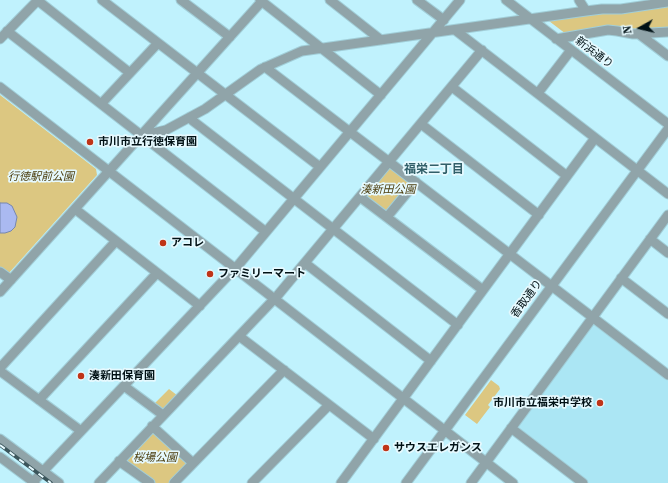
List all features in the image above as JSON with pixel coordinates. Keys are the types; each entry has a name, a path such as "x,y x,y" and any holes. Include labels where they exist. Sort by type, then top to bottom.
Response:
{"street":[{"path":"0,39 37,0 130,73"},
{"path":"102,0 320,167"},
{"path":"181,0 230,37"},
{"path":"330,0 381,40"},
{"path":"417,0 444,20"},
{"path":"0,457 34,483 235,268 460,0"},
{"name":"新浜通り","path":"506,0 668,124"},
{"path":"579,0 586,11"},
{"path":"0,292 108,171 198,74 262,1 381,95"},
{"path":"141,136 166,130 226,95 265,66 302,51 632,4 668,2"},
{"path":"455,30 668,194"},
{"path":"556,39 608,30 639,34 668,32"},
{"path":"7,32 266,232"},
{"path":"639,34 668,56"},
{"path":"101,104 158,43"},
{"path":"99,483 274,299 482,50"},
{"path":"538,93 571,50"},
{"path":"265,66 668,375"},
{"path":"0,87 513,483"},
{"path":"452,87 567,176"},
{"path":"190,117 193,121 293,199 458,325"},
{"path":"421,124 539,215"},
{"name":"香取通り","path":"406,483 668,129"},
{"path":"341,483 595,138"},
{"path":"387,217 416,182"},
{"path":"360,197 483,290"},
{"path":"75,209 200,306"},
{"path":"471,483 668,215"},
{"path":"650,239 668,253"},
{"path":"0,368 116,241"},
{"path":"305,263 431,361"},
{"path":"0,272 11,280"},
{"path":"39,400 157,273"},
{"path":"621,278 668,314"},
{"path":"239,336 374,439"},
{"path":"174,483 284,370"},
{"path":"0,371 81,431"},
{"path":"124,386 163,415"},
{"path":"252,483 329,405"},
{"path":"152,426 193,463"},
{"path":"511,428 582,483"},
{"path":"0,439 59,483"},
{"path":"119,461 150,483"}],"shaded area":[{"path":"0,203 7,203 12,206 17,217 15,227 11,231 5,233 0,233"},
{"name":"市川市立福栄中学校","path":"593,324 668,381 668,483 589,483 517,428 517,425"}],"green space":[{"path":"668,6 668,29 566,34 549,21 550,19"},
{"name":"行徳駅前公園","path":"0,95 96,169 97,175 8,274 0,268"},
{"name":"湊新田公園","path":"390,168 409,183 410,186 385,212 366,198 366,194"},
{"path":"491,380 499,386 500,389 488,405 490,407 477,424 465,415"},
{"path":"169,389 178,396 165,409 161,409 154,404"},
{"name":"桜場公園","path":"151,432 156,432 187,461 187,465 170,483 155,483 127,463 127,458"}],"railway":[{"path":"0,445 51,483"}],"place":[{"name":"市川市立行徳保育園","path":"90,142"},
{"name":"アコレ","path":"163,243"},
{"name":"ファミリーマート","path":"210,274"},
{"name":"湊新田保育園","path":"81,376"},
{"name":"市川市立福栄中学校","path":"600,403"},
{"name":"サウスエレガンス","path":"386,448"}],"district":[{"name":"福栄二丁目","path":"434,170"}]}
